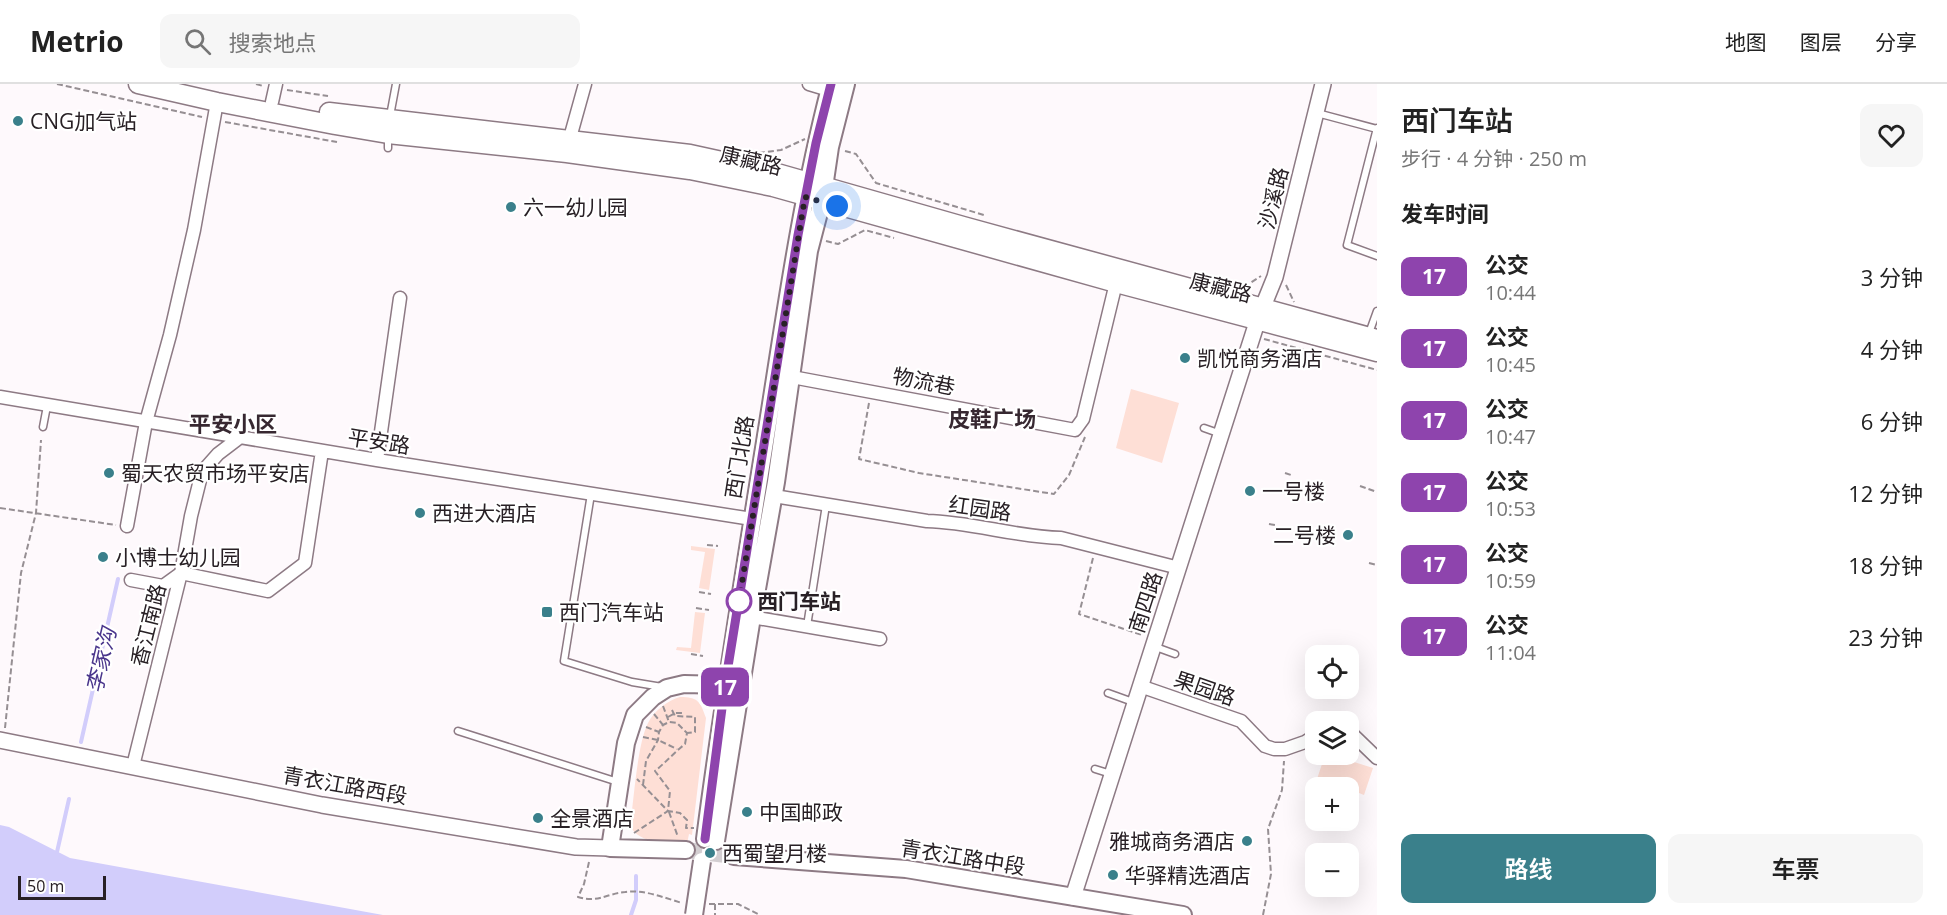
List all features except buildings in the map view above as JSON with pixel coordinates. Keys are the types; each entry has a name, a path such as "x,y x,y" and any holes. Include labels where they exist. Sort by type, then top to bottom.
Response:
{"main road":[{"name":"康藏路","path":"138,84 217,102 389,134 690,154 777,173 815,192 1116,283 1260,313"},
{"name":"康藏路","path":"189,84 336,114 389,134"},
{"name":"西门北路","path":"705,836 725,685 752,519 815,192 830,147 846,84"},
{"name":"西门北路","path":"705,836 752,616 774,496 830,87"},
{"name":"康藏路","path":"815,192 1374,342"},
{"path":"610,848 618,782 634,716 653,697 667,688 684,684 725,685"},
{"name":"青衣江路西段","path":"610,848 682,845"},
{"name":"青衣江路中段","path":"734,856 906,869 1183,915"},
{"path":"700,908 708,862"}],"street":[{"path":"272,102 276,84"},
{"path":"568,146 585,84"},
{"path":"809,84 830,87"},
{"name":"沙溪路","path":"1260,313 1275,277 1323,84"},
{"path":"127,526 146,422 195,230 217,102"},
{"path":"1075,433 1083,418 1116,283"},
{"path":"378,460 400,298"},
{"name":"南四路","path":"1072,897 1260,313"},
{"name":"物流巷","path":"792,377 1075,433"},
{"name":"平安路","path":"0,397 238,438 752,519"},
{"name":"香江南路","path":"133,766 181,573 191,516 202,472 218,454 238,438"},
{"path":"131,580 163,586 181,573 268,591 305,563 322,451"},
{"name":"红园路","path":"774,496 927,521 952,521 1045,538 1061,538 1179,568"},
{"path":"752,616 880,639"},
{"name":"果园路","path":"1140,686 1241,721 1265,746 1285,749"},
{"name":"青衣江路西段","path":"2,741 322,805 576,847 610,848"},
{"path":"1359,741 1377,758"},
{"path":"1285,749 1305,742"}],"lane":[{"path":"389,134 396,84"},
{"path":"1315,112 1377,128 1347,245 1377,256"},
{"path":"1374,342 1377,311"},
{"path":"43,427 47,406"},
{"path":"1204,428 1221,434"},
{"path":"591,493 564,661 632,682 667,688"},
{"path":"807,626 826,504"},
{"path":"1154,643 1175,654"},
{"path":"1108,693 1134,703"},
{"path":"458,731 618,782"},
{"path":"1095,769 1112,774"}],"path":[{"path":"856,154 876,183 988,216"},
{"path":"1243,287 1265,274 1275,277 1283,280 1295,303"},
{"path":"871,391 859,459 919,472 1054,494 1069,475 1085,438 1075,433"},
{"path":"2,741 21,573 36,513 41,440"},
{"path":"1285,473 1291,475"},
{"path":"1359,486 1377,492"},
{"path":"0,508 127,526"},
{"path":"1269,524 1275,525"},
{"path":"707,544 718,546"},
{"path":"1096,547 1079,614 1154,643"},
{"path":"1369,562 1377,565"},
{"path":"699,592 711,594"},
{"path":"696,608 709,610"},
{"path":"691,654 703,656"},
{"path":"663,706 669,722"},
{"path":"668,811 670,791 655,771 686,744 690,733 695,732 695,717 680,717 672,711"},
{"path":"668,717 672,711"},
{"path":"672,711 684,713"},
{"path":"654,714 663,725"},
{"path":"643,785 646,760 658,740 663,725 669,722 677,723 690,733"},
{"path":"646,727 659,732"},
{"path":"643,737 658,740 678,750"},
{"path":"1263,915 1271,874 1268,829 1282,790 1285,749"},
{"path":"637,778 668,811 682,845"},
{"path":"634,833 668,811 681,813 687,820 686,828 705,836"},
{"path":"589,862 584,884 578,897 589,901 626,891 700,908 715,915"},
{"path":"700,908 738,904 760,915"}],"shaded area":[{"path":"1131,389 1179,403 1162,463 1116,448"},
{"path":"691,546 715,549 709,590 699,588 705,552 691,550"},
{"path":"695,612 705,613 700,653 676,650 677,647 691,648"},
{"path":"680,697 695,699 706,718 692,835 689,834 687,844 647,840 640,837 630,826 644,733 658,710"},
{"path":"1359,764 1373,768 1364,795 1359,793 1359,777 1318,777 1322,765"},
{"path":"0,825 9,827 70,858 383,915 0,915"}],"waterway":[{"name":"李家沟","path":"81,742 118,579"},
{"name":"李家沟","path":"57,852 69,799"},
{"path":"631,915 636,900 636,876"}],"tunnel":[{"path":"686,850 734,856"}],"bus line":[{"name":"17","path":"705,839 725,685 798,235 816,143 831,84"}],"place":[{"name":"CNG加气站","path":"18,121"},
{"name":"六一幼儿园","path":"511,207"},
{"name":"凯悦商务酒店","path":"1185,358"},
{"name":"蜀天农贸市场平安店","path":"109,473"},
{"name":"一号楼","path":"1250,491"},
{"name":"西进大酒店","path":"420,513"},
{"name":"二号楼","path":"1348,535"},
{"name":"小博士幼儿园","path":"103,557"},
{"name":"西门车站","path":"739,601"},
{"name":"西门汽车站","path":"547,612"},
{"name":"中国邮政","path":"747,812"},
{"name":"全景酒店","path":"538,818"},
{"name":"雅城商务酒店","path":"1247,841"},
{"name":"西蜀望月楼","path":"710,853"},
{"name":"华驿精选酒店","path":"1113,875"}],"district":[{"name":"皮鞋广场","path":"992,418"},
{"name":"平安小区","path":"233,423"}],"route":[{"path":"739,601 805,197 837,206"}]}
